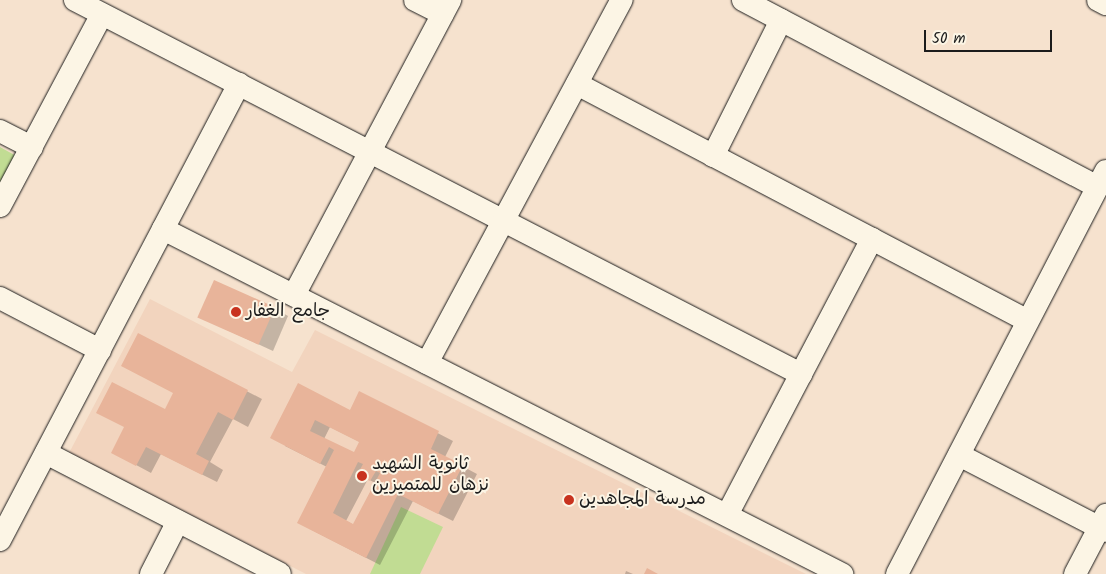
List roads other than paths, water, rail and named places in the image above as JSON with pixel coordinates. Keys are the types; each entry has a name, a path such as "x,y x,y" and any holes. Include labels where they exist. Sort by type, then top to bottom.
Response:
{"street":[{"path":"75,0 801,374"},
{"path":"294,295 446,7 415,0"},
{"path":"427,363 622,0"},
{"path":"743,0 1102,179 897,574"},
{"path":"1098,0 1106,4"},
{"path":"0,206 102,14"},
{"path":"713,156 781,20"},
{"path":"0,540 239,84"},
{"path":"577,84 1028,321"},
{"path":"0,131 32,147"},
{"path":"163,229 842,574"},
{"path":"727,515 872,239"},
{"path":"0,298 100,350"},
{"path":"46,453 280,574"},
{"path":"959,455 1104,525 1075,574"},
{"path":"152,574 178,521"}],"place":[{"name":"جامع الغفار","path":"236,312"},
{"name":"ثانوية الشهيد نزهان للمتميزين","path":"362,476"},
{"name":"مدرسة المجاهدين","path":"569,500"}]}
